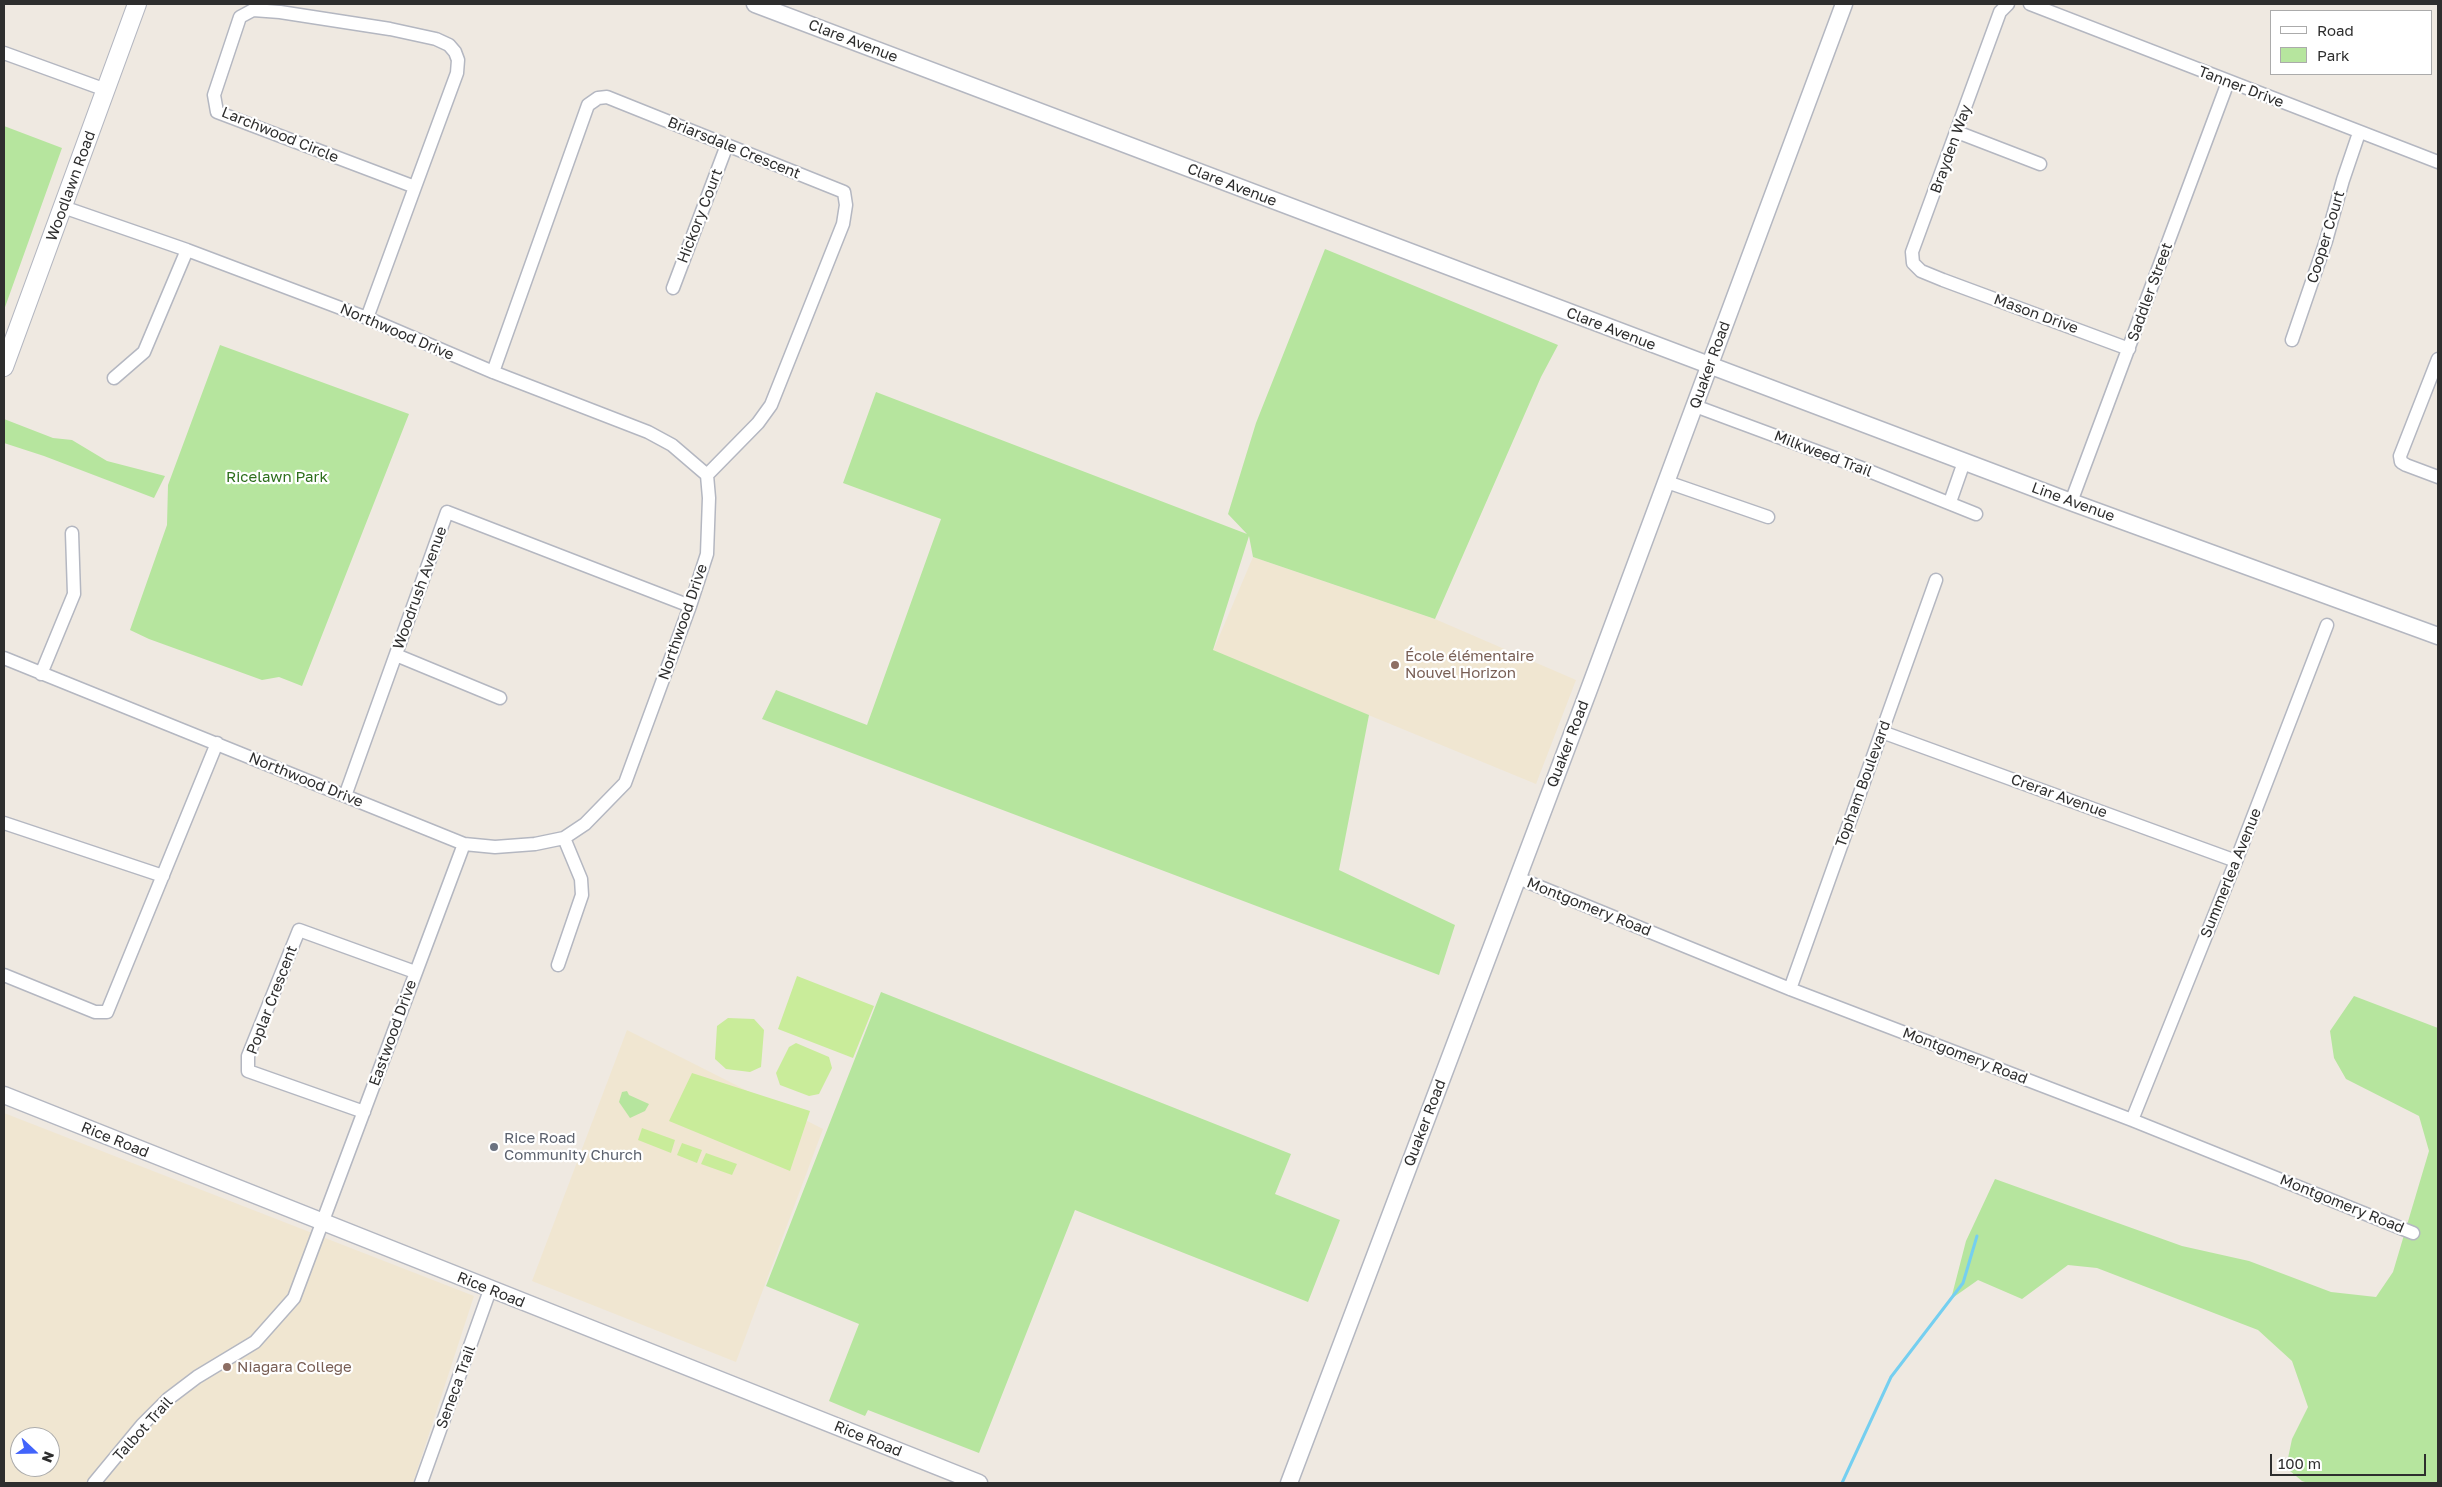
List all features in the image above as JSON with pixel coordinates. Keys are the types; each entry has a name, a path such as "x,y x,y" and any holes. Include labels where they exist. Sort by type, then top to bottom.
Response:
{"main road":[{"name":"Woodlawn Road","path":"4,367 137,4"}],"street":[{"name":"Clare Avenue","path":"755,4 1710,366"},
{"name":"Quaker Road","path":"1289,1483 1667,482 1844,4"},
{"name":"Brayden Way","path":"1943,280 1921,271 1913,263 1912,252 2000,12 2008,4"},
{"path":"2030,4 2046,6"},
{"name":"Tanner Drive","path":"2046,6 2063,18 2438,162"},
{"name":"Larchwood Circle","path":"367,318 415,187 456,73 458,60 455,52 448,45 436,39 280,12 253,10 240,17 214,95 217,112 415,187"},
{"path":"4,53 106,90"},
{"name":"Saddler Street","path":"2070,502 2228,82"},
{"name":"Briarsdale Crescent","path":"493,372 588,105 598,98 608,97 844,192 846,205 843,224 771,405 758,424 707,475"},
{"path":"1957,132 2040,164"},
{"name":"Cooper Court","path":"2292,340 2326,241 2343,180 2359,133"},
{"name":"Hickory Court","path":"673,288 727,145"},
{"name":"Northwood Drive","path":"4,658 464,844 495,847 534,844 564,838 585,824 625,783 690,606 707,554 710,498 707,475 672,445 648,432 493,372 367,318 187,250 63,208"},
{"path":"114,378 144,352 187,250"},
{"name":"Mason Drive","path":"1943,280 2129,348"},
{"path":"2438,359 2400,456 2401,462 2406,465 2438,477"},
{"name":"Line Avenue","path":"1710,366 2070,502 2438,636"},
{"name":"Milkweed Trail","path":"1695,406 1950,502 1976,514"},
{"path":"1950,502 1964,462"},
{"path":"1667,482 1768,517"},
{"name":"Woodrush Avenue","path":"345,796 447,512 690,606"},
{"path":"42,674 74,594 72,533"},
{"name":"Topham Boulevard","path":"1790,989 1936,580"},
{"name":"Summerlea Avenue","path":"2132,1120 2236,861 2327,625"},
{"path":"396,655 500,698"},
{"name":"Crerar Avenue","path":"1882,732 2236,861"},
{"path":"4,975 95,1012 107,1012 217,743"},
{"path":"4,823 163,876"},
{"path":"558,965 582,895 581,879 564,838"},
{"name":"Eastwood Drive","path":"322,1222 464,844"},
{"name":"Montgomery Road","path":"1518,878 1790,989 2132,1120 2413,1232"},
{"name":"Poplar Crescent","path":"364,1112 248,1071 248,1056 299,930 415,972"},
{"name":"Rice Road","path":"4,1095 979,1483"},
{"name":"Talbot Trail","path":"94,1483 142,1426 168,1399 197,1378 247,1348 269,1328 285,1305 294,1298 322,1222"},
{"name":"Seneca Trail","path":"421,1483 490,1290"}],"shaded area":[{"name":"École élémentaire Nouvel Horizon","path":"1253,557 1435,619 1576,680 1536,784 1213,651"},
{"path":"627,1030 823,1129 736,1362 532,1281"},
{"name":"Niagara College","path":"4,1113 474,1296 413,1483 4,1483"}],"green space":[{"path":"4,126 62,148 4,310"},
{"path":"1325,249 1558,345 1541,377 1435,619 1253,557 1249,536 1213,650 1369,715 1339,870 1455,925 1439,975 762,719 776,690 867,725 941,519 843,483 876,392 1247,534 1228,514 1256,423"},
{"name":"Ricelawn Park","path":"220,345 409,414 302,686 279,677 262,680 149,639 130,630 167,525 168,485"},
{"path":"4,419 53,438 72,440 107,461 165,476 154,498 44,456 4,443"},
{"path":"797,976 874,1006 853,1058 778,1029"},
{"path":"881,992 1291,1154 1275,1194 1340,1220 1308,1302 1075,1210 979,1453 868,1410 865,1416 829,1401 859,1324 766,1286"},
{"path":"2354,996 2438,1028 2438,1483 2308,1483 2302,1481 2290,1471 2287,1463 2292,1439 2308,1407 2292,1361 2258,1330 2097,1268 2068,1265 2022,1299 1978,1280 1951,1299 1966,1241 1995,1179 2182,1246 2249,1261 2331,1292 2376,1297 2393,1272 2429,1151 2419,1116 2346,1079 2334,1058 2330,1031"},
{"path":"728,1018 754,1019 764,1030 761,1067 750,1072 726,1069 715,1059 717,1026"},
{"path":"796,1043 829,1057 832,1068 819,1094 809,1096 780,1085 776,1073 789,1047"},
{"path":"692,1073 810,1111 790,1171 669,1121"},
{"path":"627,1091 629,1095 649,1104 645,1111 630,1118 619,1102 622,1092"},
{"path":"642,1128 675,1140 671,1153 638,1140"},
{"path":"682,1143 702,1150 697,1163 677,1155"},
{"path":"706,1153 737,1164 732,1175 701,1164"}],"waterway":[{"path":"1842,1483 1891,1377 1963,1283 1977,1236"}],"place":[{"name":"École élémentaire Nouvel Horizon","path":"1395,665"},
{"name":"Rice Road Community Church","path":"494,1147"},
{"name":"Niagara College","path":"227,1367"}]}
